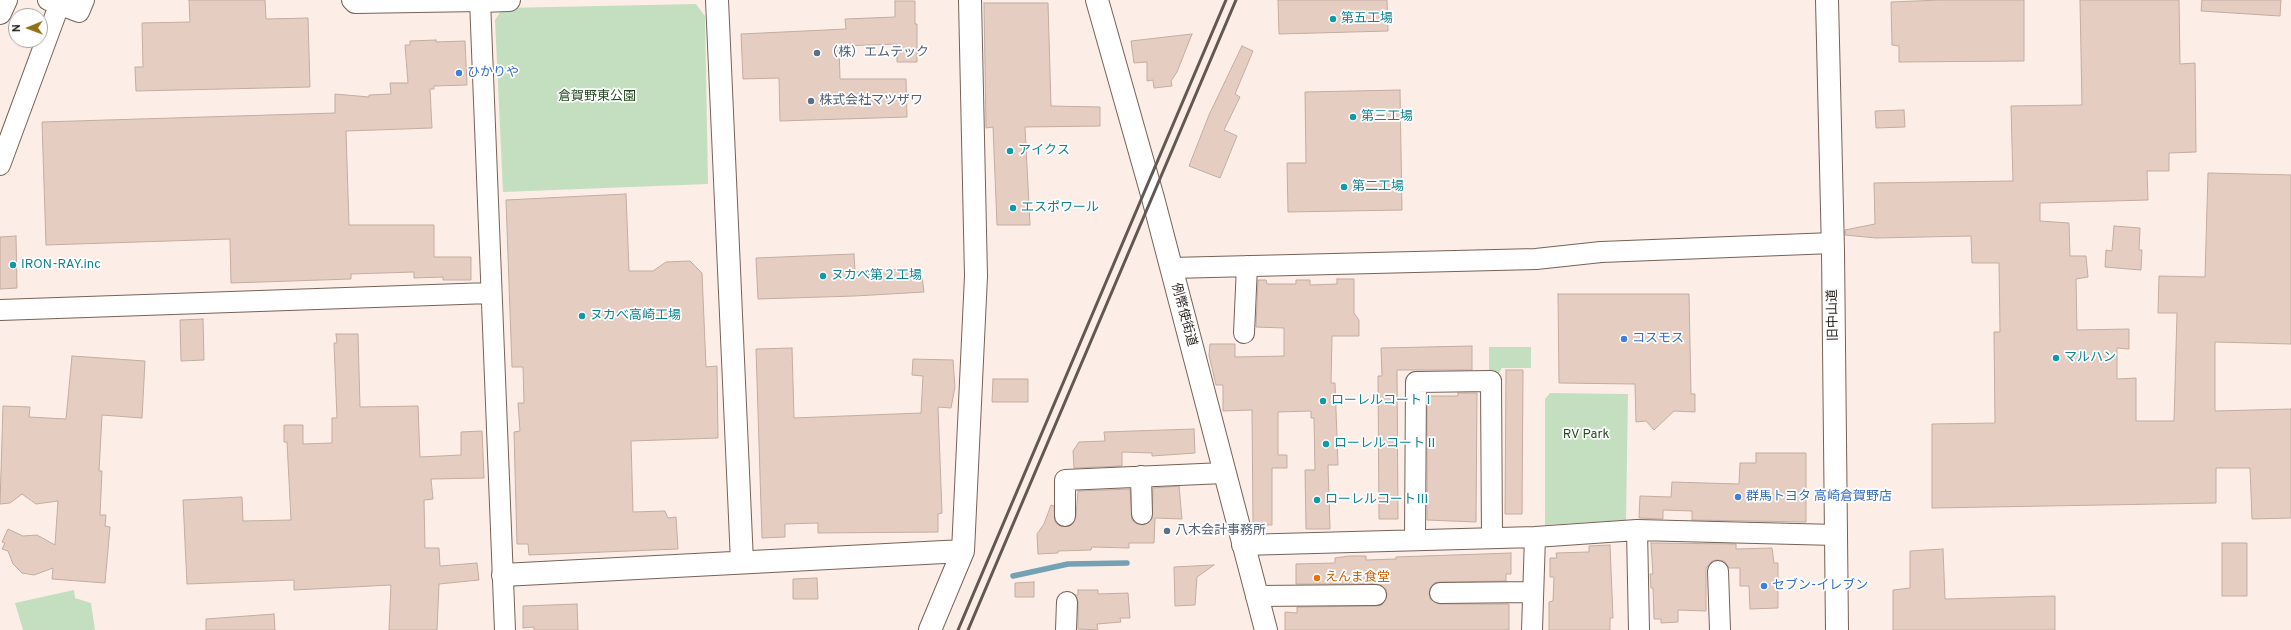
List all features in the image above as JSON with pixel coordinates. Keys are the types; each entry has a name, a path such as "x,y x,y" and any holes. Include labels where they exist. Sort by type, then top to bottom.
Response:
{"main road":[{"path":"0,13 6,0"},
{"path":"480,0 509,0"},
{"path":"717,0 742,562"},
{"path":"930,630 964,551 976,276 970,0"},
{"name":"例幣使街道","path":"1096,0 1171,268 1242,545 1266,630"},
{"name":"旧中山道","path":"1827,0 1833,243 1837,630"},
{"path":"503,575 964,551"}],"street":[{"path":"0,165 56,2 79,12 84,0"},
{"path":"352,0 355,3 480,0 490,293 505,630"},
{"path":"1171,268 1536,259 1601,252 1833,243"},
{"path":"1244,333 1247,266"},
{"path":"0,310 490,293"},
{"path":"1415,540 1416,382 1491,381 1492,538"},
{"path":"1065,516 1065,480 1224,473"},
{"path":"1141,476 1142,514"},
{"path":"1242,545 1535,537 1637,530 1836,535"},
{"path":"1637,530 1639,630"},
{"path":"1532,630 1535,537"},
{"path":"1718,571 1720,630"},
{"path":"1440,593 1534,592"},
{"path":"1256,596 1376,595"},
{"path":"1066,630 1067,602"}],"green space":[{"name":"倉賀野東公園","path":"696,4 705,16 708,184 503,192 495,20 503,8"},
{"path":"1489,347 1531,347 1531,368 1502,368 1497,376 1489,376"},
{"name":"RV Park","path":"1550,393 1628,394 1626,520 1545,525 1545,399"},
{"path":"74,590 75,598 91,603 95,630 23,630 15,603"}],"building":[{"path":"189,0 265,0 266,19 308,18 310,87 136,91 135,67 143,67 142,23 190,22"},
{"name":"第五工場","path":"1278,0 1387,0 1388,31 1279,34"},
{"path":"1940,0 2024,0 2024,61 1899,62 1899,46 1892,45 1891,2"},
{"path":"2080,0 2179,0 2180,64 2195,63 2196,152 2169,153 2169,171 2147,171 2148,200 2040,203 2040,221 2069,223 2070,256 2086,256 2088,277 2076,279 2077,330 2129,329 2129,349 2117,348 2117,379 2136,378 2136,421 2174,421 2177,313 2158,313 2159,276 2205,277 2208,173 2291,175 2291,344 2215,342 2215,411 2291,409 2291,518 2252,519 2250,468 2216,468 2216,503 1932,508 1932,424 1995,423 1994,332 2000,332 1999,263 1972,263 1971,236 1876,238 1845,235 1845,230 1875,224 1874,183 2013,181 2011,106 2082,105"},
{"path":"2202,0 2281,0 2280,16 2201,11"},
{"path":"895,1 915,1 915,24 917,24 917,62 897,62 897,44 839,46 840,79 906,79 907,117 780,121 779,78 743,79 741,34 846,29 845,19 895,17"},
{"path":"984,3 1048,3 1051,106 1100,107 1100,126 1025,127 1030,225 997,225 993,127 986,128"},
{"path":"1192,34 1177,72 1171,81 1172,86 1154,88 1153,80 1147,81 1147,62 1134,63 1131,41"},
{"path":"436,40 436,42 465,41 467,85 434,86 434,89 430,89 432,128 346,131 349,225 434,225 434,257 471,257 471,280 443,280 443,277 414,278 414,272 351,274 351,279 231,283 230,239 46,245 42,122 335,113 335,94 369,97 369,95 391,94 390,83 408,83 405,45 410,45 410,41"},
{"path":"1242,46 1253,51 1235,94 1240,97 1224,130 1237,136 1220,178 1189,166 1209,115"},
{"path":"1400,90 1402,210 1288,212 1287,163 1306,163 1305,92"},
{"path":"1904,110 1905,127 1876,128 1875,111"},
{"path":"626,194 629,271 653,271 666,262 690,261 702,273 706,367 717,366 718,438 631,441 633,512 665,511 668,518 676,517 678,549 529,555 528,544 517,544 514,432 520,431 518,403 524,403 523,367 512,367 506,200"},
{"path":"2114,226 2140,228 2139,250 2142,250 2141,270 2105,267 2106,250 2112,251"},
{"name":"IRON-RAY.inc","path":"16,236 17,288 0,289 0,237"},
{"path":"854,254 855,272 921,268 924,292 758,299 756,258"},
{"path":"1337,279 1354,279 1354,313 1359,320 1359,336 1332,336 1331,383 1335,383 1338,465 1328,465 1330,529 1306,529 1305,470 1315,470 1314,418 1311,418 1311,411 1278,412 1278,455 1287,455 1287,468 1272,468 1272,525 1253,525 1252,410 1223,411 1223,385 1216,385 1209,355 1210,344 1235,344 1235,357 1284,356 1284,328 1256,327 1258,280 1266,280 1267,284 1296,284 1296,280 1310,280 1310,285 1337,284"},
{"name":"コスモス","path":"1558,294 1689,294 1691,394 1695,394 1695,412 1674,411 1654,430 1646,421 1636,422 1635,384 1559,383"},
{"path":"203,319 204,360 181,361 180,320"},
{"path":"336,334 358,334 360,407 418,406 420,457 461,455 461,432 482,431 484,478 431,479 433,499 424,500 425,548 439,548 440,566 477,563 479,580 439,584 437,630 389,630 391,585 294,590 294,580 187,584 183,500 242,497 243,521 291,520 287,442 284,442 284,425 303,425 303,444 332,443 332,418 337,418 334,343 337,343"},
{"path":"1472,346 1472,370 1397,370 1398,519 1379,519 1378,376 1382,376 1381,348"},
{"path":"792,348 794,418 921,413 923,376 912,375 913,359 953,360 955,387 951,408 938,407 942,513 938,514 938,532 818,533 818,523 785,524 785,537 762,538 756,349"},
{"path":"72,356 145,361 142,418 102,415 99,471 102,471 100,515 106,515 105,526 110,527 105,583 52,579 53,568 34,575 22,573 13,564 8,551 2,549 5,543 2,542 8,529 23,536 37,535 55,545 58,501 36,504 22,494 10,503 0,504 3,406 30,407 29,417 66,419"},
{"path":"1506,370 1523,370 1522,514 1505,514"},
{"path":"993,379 1028,379 1028,402 992,402"},
{"path":"1458,393 1477,393 1476,522 1427,520 1427,396 1458,396"},
{"path":"1194,429 1195,453 1152,456 1152,453 1122,452 1122,466 1074,468 1073,451 1079,442 1105,441 1104,432"},
{"name":"群馬トヨタ 高崎倉賀野店","path":"1756,453 1806,453 1806,522 1692,520 1692,511 1663,510 1663,519 1639,518 1640,496 1671,497 1672,482 1739,484 1740,463 1756,463"},
{"path":"1179,486 1182,519 1155,518 1154,543 1129,543 1129,548 1092,547 1091,550 1058,551 1058,553 1038,554 1037,534 1044,524 1051,505 1054,506 1055,522 1060,526 1070,526 1076,516 1078,491 1130,489 1132,520 1137,524 1143,525 1152,519 1153,488"},
{"path":"1651,543 1736,544 1736,549 1772,548 1774,563 1778,563 1778,608 1750,609 1749,586 1740,586 1740,568 1729,568 1724,561 1717,560 1712,561 1706,568 1706,611 1678,610 1678,622 1661,623 1661,619 1654,619 1653,588 1651,588 1650,574 1653,574"},
{"path":"2222,543 2247,543 2247,596 2222,596"},
{"path":"1610,545 1613,618 1610,618 1610,630 1549,630 1549,602 1553,601 1554,577 1550,577 1550,558 1557,558 1556,553 1589,552 1589,546"},
{"path":"1943,549 1945,599 2055,596 2055,630 1893,630 1893,590 1910,588 1910,551"},
{"path":"1511,553 1511,574 1506,574 1506,581 1440,582 1434,583 1429,593 1430,599 1440,604 1509,604 1509,630 1285,630 1285,612 1297,613 1297,607 1376,606 1382,605 1387,595 1386,589 1376,584 1296,584 1296,564 1335,563 1335,558 1349,556 1366,556 1366,560 1396,559 1396,557"},
{"path":"1214,565 1197,577 1195,605 1175,606 1174,567"},
{"path":"817,578 818,599 793,599 793,579"},
{"path":"1034,582 1034,597 1015,597 1015,583"},
{"path":"1078,590 1098,590 1098,594 1128,593 1130,618 1120,618 1121,622 1097,624 1098,630 1078,629 1078,602 1075,595 1078,595"},
{"path":"577,604 578,630 534,630 534,627 523,628 523,606"},
{"path":"274,614 275,630 206,630 206,619"}],"waterway":[{"path":"1013,576 1068,564 1127,563"}],"railway":[{"path":"958,630 1226,0"},
{"path":"968,630 1236,0"}],"place":[{"name":"第五工場","path":"1333,19"},
{"name":"（株）エムテック","path":"817,53"},
{"name":"ひかりや","path":"459,73"},
{"name":"株式会社マツザワ","path":"811,101"},
{"name":"第三工場","path":"1353,117"},
{"name":"アイクス","path":"1010,151"},
{"name":"第二工場","path":"1344,187"},
{"name":"エスポワール","path":"1013,208"},
{"name":"IRON-RAY.inc","path":"13,265"},
{"name":"ヌカべ第２工場","path":"823,276"},
{"name":"ヌカべ高崎工場","path":"582,316"},
{"name":"コスモス","path":"1624,339"},
{"name":"マルハン","path":"2056,358"},
{"name":"ローレルコートⅠ","path":"1323,401"},
{"name":"ローレルコートⅡ","path":"1326,444"},
{"name":"群馬トヨタ 高崎倉賀野店","path":"1738,497"},
{"name":"ローレルコートⅢ","path":"1317,500"},
{"name":"八木会計事務所","path":"1167,531"},
{"name":"えんま食堂","path":"1317,578"},
{"name":"セブン-イレブン","path":"1764,586"}]}
